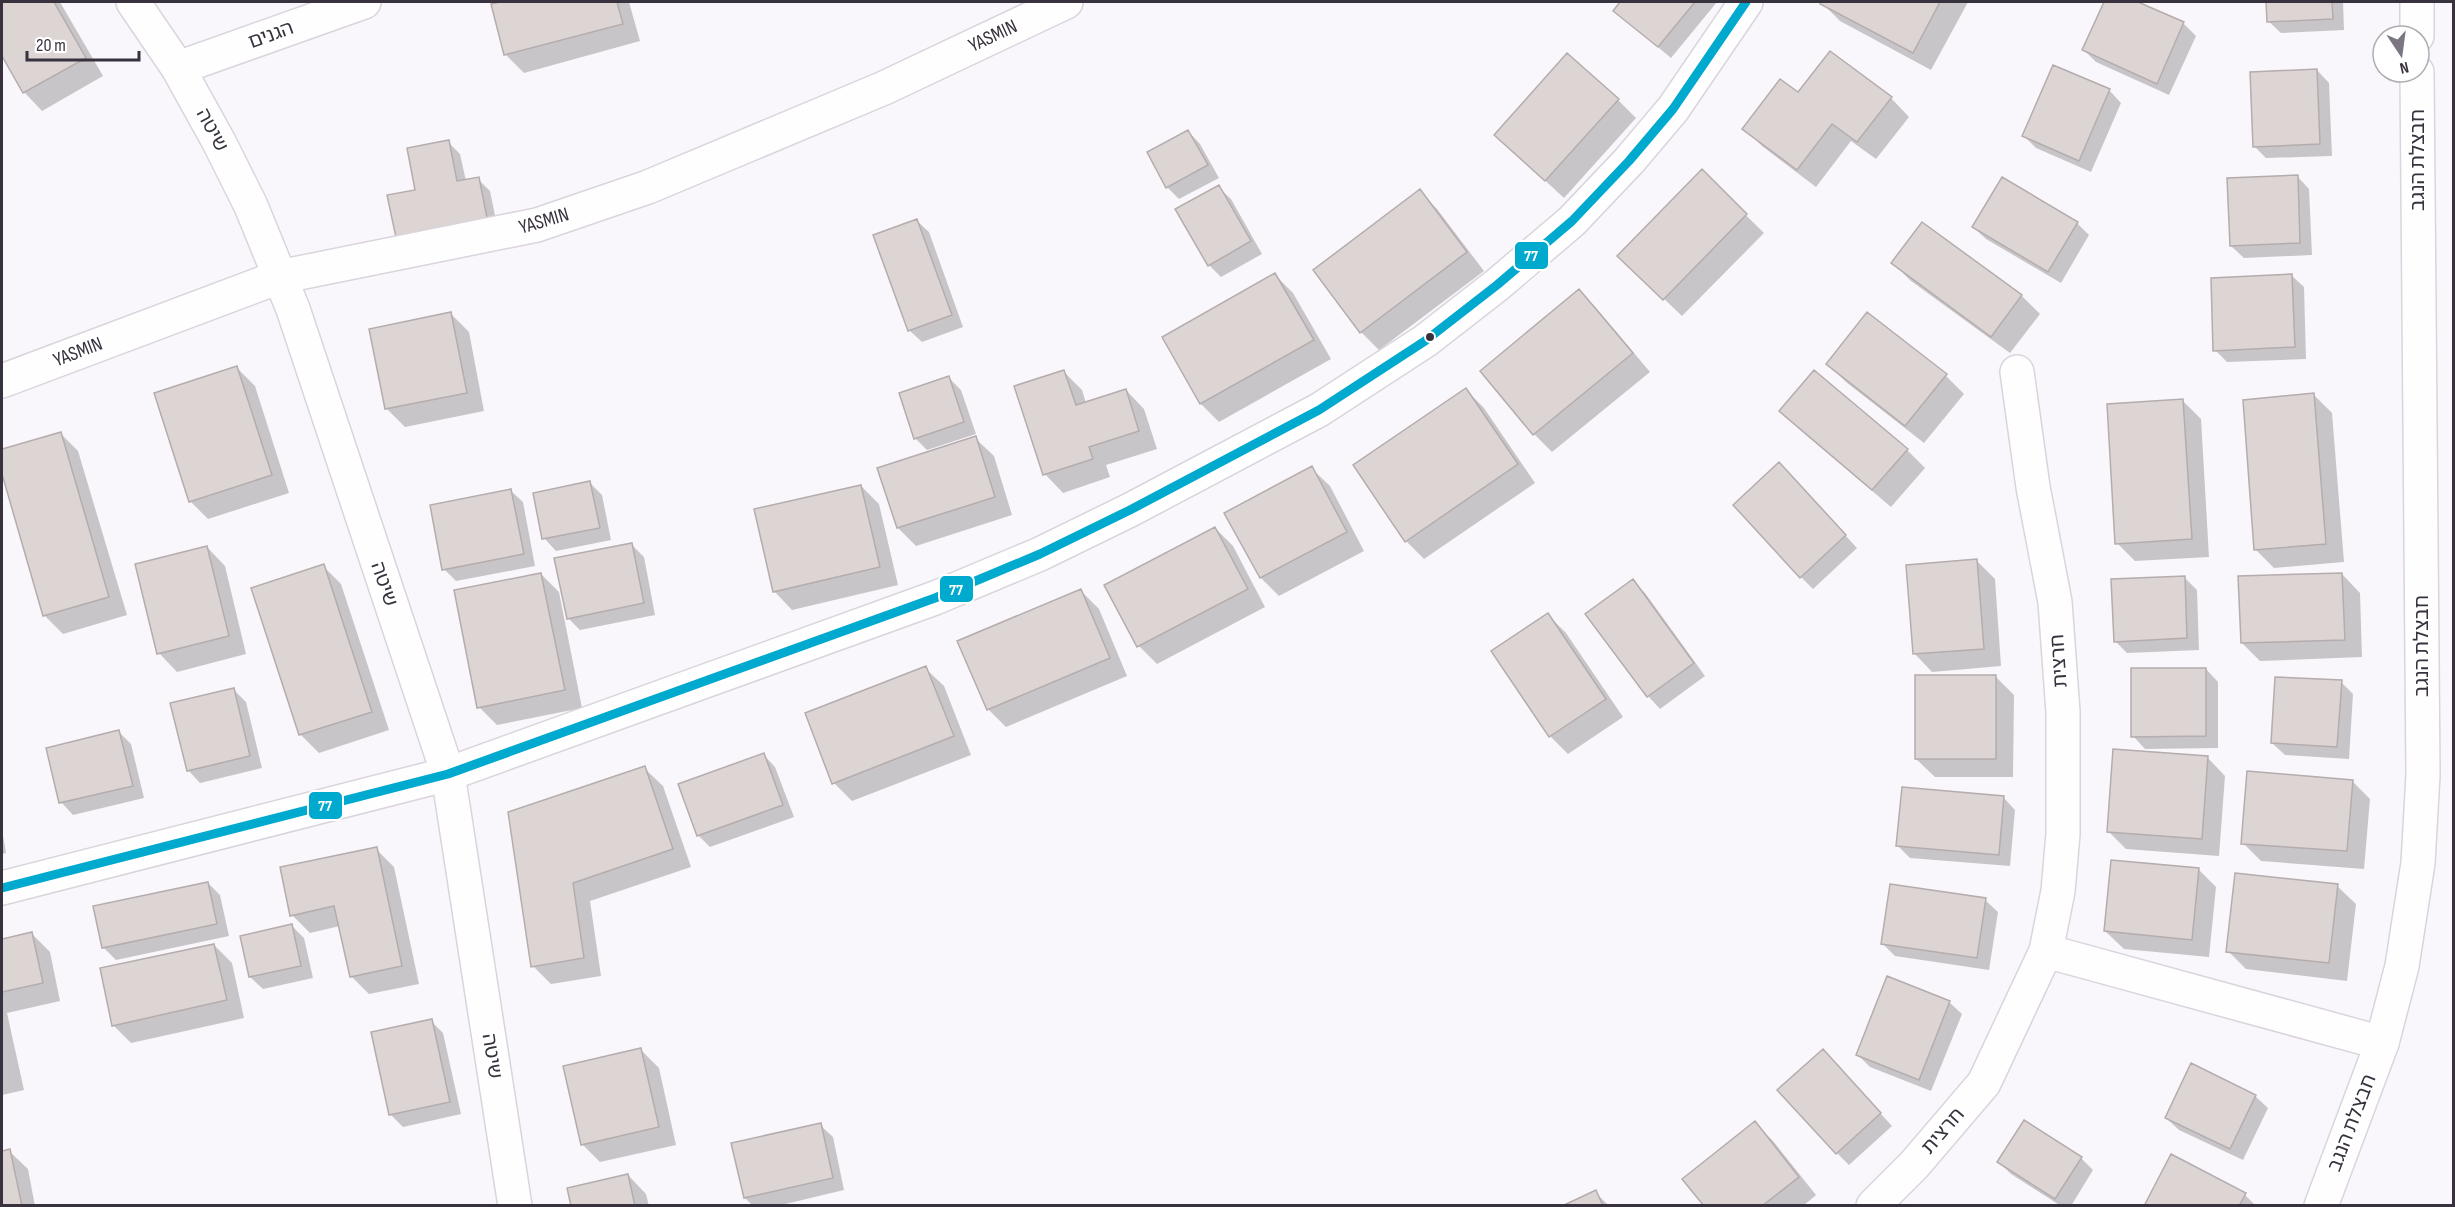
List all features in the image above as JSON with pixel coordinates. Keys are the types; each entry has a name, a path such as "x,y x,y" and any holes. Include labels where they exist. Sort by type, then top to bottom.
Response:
{"street":[{"name":"שיטה","path":"133,2 178,68 251,206 293,309 448,774 515,1206"},
{"name":"הגנים","path":"178,68 364,2"},
{"name":"YASMIN","path":"2,381 279,276 537,225 648,187 884,88 1066,2"},
{"path":"2,888 448,774 828,639 1040,554 1130,510 1319,410 1425,341 1497,285 1572,220 1629,161 1673,109 1746,2"},
{"path":"2417,2 2417,24"},
{"name":"חבצלת הנגב","path":"2321,1206 2382,1043 2402,966 2418,862 2423,775 2417,84"},
{"name":"חרצית","path":"1873,1206 1914,1165 1984,1083 2046,951 2058,891 2063,834 2062,712 2055,602 2033,487 2017,372"},
{"path":"2046,951 2382,1043"}],"building":[{"path":"2,2 54,2 86,58 23,93 2,56"},
{"path":"500,2 617,2 623,24 504,55 491,4"},
{"path":"1620,2 1695,2 1658,47 1613,11"},
{"path":"1821,2 1940,2 1913,53 1820,4"},
{"path":"2104,2 2138,2 2184,22 2157,84 2082,50"},
{"path":"2266,2 2332,2 2333,19 2267,22"},
{"path":"1830,51 1892,97 1857,142 1832,124 1797,170 1742,129 1780,79 1798,92"},
{"path":"1567,53 1619,99 1545,181 1494,135"},
{"path":"2053,65 2110,89 2079,161 2022,136"},
{"path":"2317,69 2320,144 2253,147 2250,72"},
{"path":"1188,130 1208,165 1166,188 1147,152"},
{"path":"449,140 457,181 479,177 488,223 397,242 387,195 415,190 407,148"},
{"path":"1702,169 1747,214 1663,300 1617,256"},
{"path":"2298,175 2300,243 2230,246 2227,178"},
{"path":"2002,177 2078,222 2048,272 1972,227"},
{"path":"1219,185 1251,241 1208,266 1175,209"},
{"path":"1420,189 1467,252 1360,333 1313,270"},
{"path":"917,219 952,315 908,331 873,235"},
{"path":"1922,222 2022,295 1991,337 1891,263"},
{"path":"1275,273 1314,340 1200,404 1162,337"},
{"path":"2292,274 2295,347 2213,351 2211,278"},
{"path":"1579,289 1633,353 1533,435 1480,371"},
{"path":"451,312 467,393 385,409 369,329"},
{"path":"1867,312 1947,374 1905,426 1826,364"},
{"path":"237,366 272,475 189,502 154,393"},
{"path":"1064,370 1076,405 1126,389 1139,431 1089,447 1093,459 1043,475 1014,386"},
{"path":"1814,370 1908,449 1872,490 1779,411"},
{"path":"949,376 964,422 914,439 899,393"},
{"path":"1466,388 1518,464 1405,542 1353,465"},
{"path":"2314,393 2326,544 2254,550 2243,400"},
{"path":"2183,399 2192,539 2115,544 2107,404"},
{"path":"61,432 109,597 43,616 2,474 2,449"},
{"path":"976,436 995,497 897,528 877,468"},
{"path":"1779,462 1846,535 1800,578 1733,505"},
{"path":"1312,466 1347,532 1260,578 1224,513"},
{"path":"590,481 600,528 542,539 533,493"},
{"path":"861,485 880,567 773,592 754,509"},
{"path":"511,489 524,554 442,570 430,505"},
{"path":"1215,527 1248,589 1137,647 1104,585"},
{"path":"632,543 644,603 567,619 554,558"},
{"path":"207,546 229,636 157,654 135,564"},
{"path":"1977,559 1984,649 1913,654 1906,565"},
{"path":"324,564 372,712 299,735 251,588"},
{"path":"541,573 565,690 477,708 454,590"},
{"path":"2342,573 2345,640 2241,643 2238,576"},
{"path":"2185,576 2187,638 2114,642 2111,579"},
{"path":"1633,579 1694,663 1647,697 1585,614"},
{"path":"1081,589 1110,658 987,710 957,641"},
{"path":"1548,613 1606,699 1549,737 1491,651"},
{"path":"926,666 954,736 832,784 805,713"},
{"path":"2131,668 2206,668 2206,736 2131,737"},
{"path":"1915,675 1996,675 1996,759 1915,759"},
{"path":"2275,677 2342,680 2337,747 2271,743"},
{"path":"234,688 250,756 187,771 170,703"},
{"path":"119,730 133,786 59,803 46,748"},
{"path":"2113,749 2208,756 2202,839 2107,832"},
{"path":"764,753 783,805 697,836 678,784"},
{"path":"645,766 673,849 573,883 584,958 531,967 508,812"},
{"path":"2247,771 2353,780 2347,851 2241,844"},
{"path":"1902,787 2004,796 1999,855 1896,846"},
{"path":"377,847 402,966 350,977 334,906 290,916 280,867"},
{"path":"2111,860 2199,868 2192,940 2104,931"},
{"path":"2235,873 2338,884 2329,963 2226,952"},
{"path":"208,882 217,924 102,948 93,906"},
{"path":"1890,884 1986,898 1977,958 1881,944"},
{"path":"292,924 301,966 249,977 240,936"},
{"path":"32,932 43,983 2,992 2,939"},
{"path":"214,944 227,1000 112,1026 100,968"},
{"path":"1887,976 1950,1001 1919,1080 1856,1055"},
{"path":"432,1019 450,1102 389,1115 371,1032"},
{"path":"641,1048 659,1127 581,1145 563,1066"},
{"path":"1823,1049 1881,1113 1836,1154 1777,1090"},
{"path":"2191,1063 2256,1095 2230,1149 2165,1118"},
{"path":"2024,1120 2082,1157 2055,1199 1997,1162"},
{"path":"1755,1121 1799,1177 1762,1206 1704,1206 1682,1179"},
{"path":"821,1123 833,1178 744,1198 731,1143"},
{"path":"10,1149 22,1206 2,1206 2,1151"},
{"path":"2171,1154 2246,1193 2239,1206 2144,1206"},
{"path":"628,1174 635,1206 571,1206 567,1188"},
{"path":"1596,1190 1603,1206 1562,1206"}],"transit line":[{"name":"77","path":"2,888 448,774 935,598 1040,554 1130,510 1319,410 1425,341 1497,285 1572,221 1629,161 1673,109 1746,2"}]}
